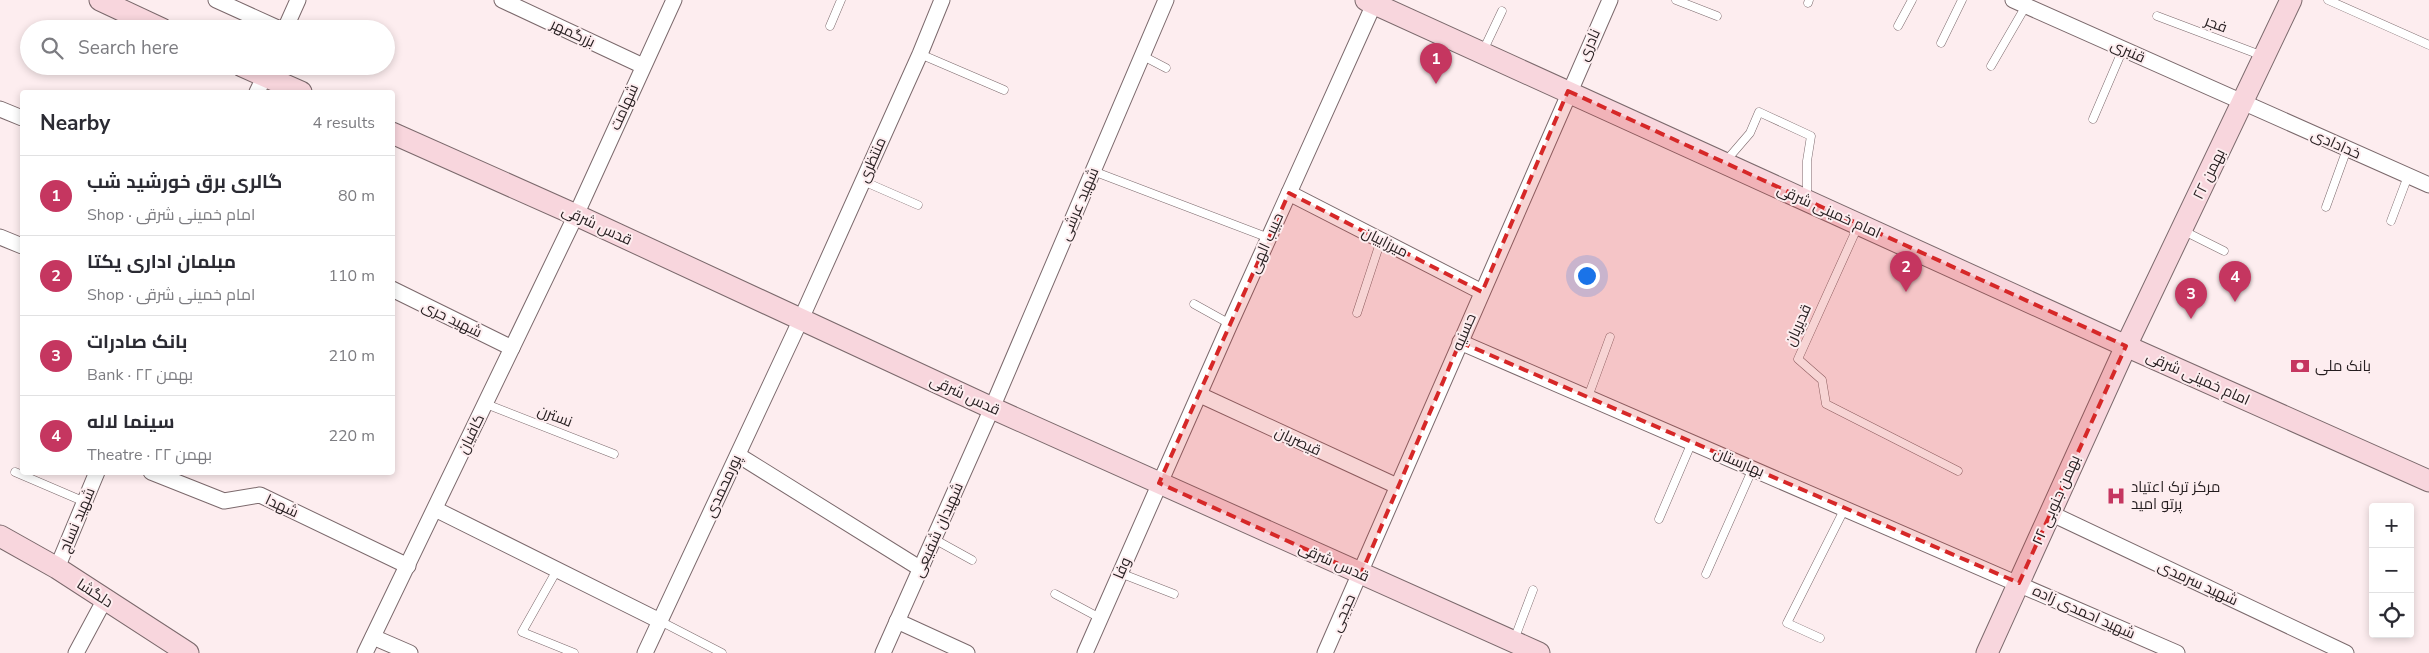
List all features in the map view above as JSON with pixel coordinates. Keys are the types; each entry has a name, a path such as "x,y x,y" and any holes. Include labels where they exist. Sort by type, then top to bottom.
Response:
{"street":[{"path":"100,0 143,20"},
{"path":"216,0 260,20"},
{"path":"289,20 298,0"},
{"name":"بزرگمهر","path":"502,0 643,66"},
{"name":"شهامت","path":"576,215 674,0"},
{"name":"منتظری","path":"801,319 920,54 942,0"},
{"name":"شهید عرشی","path":"992,408 1166,0"},
{"name":"نادری","path":"1568,91 1610,0"},
{"name":"۲۲ بهمن","path":"2126,346 2244,103 2291,0"},
{"name":"امام خمینی شرقی","path":"1370,2 1858,225 2429,481"},
{"name":"حبیب الهی","path":"1159,483 1289,193 1370,2"},
{"name":"قنبری","path":"2023,2 2244,103"},
{"path":"263,78 295,90"},
{"name":"حسنیه","path":"1361,574 1397,486 1568,91"},
{"name":"خدادادی","path":"2244,103 2429,185"},
{"path":"0,109 20,117"},
{"name":"قدس شرقی","path":"395,135 576,215 992,408 1539,653"},
{"name":"میرزاییان","path":"1289,193 1482,292"},
{"name":"کافیان","path":"365,653 576,215"},
{"path":"0,237 20,245"},
{"name":"شهید حری","path":"395,290 512,348"},
{"name":"پورمحمدی","path":"645,653 801,319"},
{"name":"بهارستان","path":"1460,342 2019,583"},
{"name":"۲۲ بهمن جنوبی","path":"1987,653 2126,346"},
{"name":"قیصریان","path":"1200,395 1397,486"},
{"name":"شهیدان شفیعی","path":"883,653 992,408"},
{"path":"738,455 921,569"},
{"name":"شهید نساج","path":"57,568 96,475"},
{"name":"شهدا","path":"159,475 224,501 260,495 408,566"},
{"name":"وفا","path":"1085,653 1159,483"},
{"path":"436,509 660,621"},
{"name":"شهید سرمدی","path":"2050,513 2346,653"},
{"name":"دلگشا","path":"0,536 57,568 188,653"},
{"name":"حججی","path":"1325,653 1361,574"},
{"name":"شهید احمدی زاده","path":"2019,583 2177,653"},
{"path":"76,653 105,599"},
{"path":"898,621 967,653"},
{"path":"373,637 410,653"}],"lane":[{"path":"830,26 841,0"},
{"path":"1676,0 1717,16"},
{"path":"1898,26 1912,0"},
{"path":"1941,43 1962,0"},
{"path":"2328,0 2429,46"},
{"path":"1991,66 2023,2"},
{"path":"1483,53 1502,11"},
{"name":"فجر","path":"2157,16 2265,57"},
{"path":"2093,119 2123,49"},
{"path":"920,54 1004,90"},
{"path":"1143,56 1166,68"},
{"path":"1724,164 1750,132 1760,112 1811,136 1807,161 1807,201"},
{"path":"2326,207 2347,149"},
{"path":"1093,171 1269,238"},
{"path":"2391,221 2408,176"},
{"path":"863,181 918,205"},
{"name":"قدیریان","path":"1858,225 1798,359 1822,380 1826,404 1958,471"},
{"path":"2182,230 2224,251"},
{"path":"1357,313 1381,240"},
{"path":"1194,304 1230,324"},
{"path":"1588,397 1610,337"},
{"name":"نسترن","path":"486,404 614,454"},
{"path":"1659,519 1692,442"},
{"path":"1706,574 1753,468"},
{"path":"15,472 20,474"},
{"path":"22,475 85,502"},
{"path":"1820,638 1787,622 1845,508"},
{"path":"934,539 972,560"},
{"path":"557,570 522,632 574,653"},
{"path":"1120,573 1174,594"},
{"path":"1514,642 1533,590"},
{"path":"1055,594 1100,618"},
{"path":"660,621 722,653"}],"highlighted area":[{"path":"1568,91 2126,346 2019,583 1460,342 1361,574 1159,483 1289,193 1482,292"}],"place":[{"name":"گالری برق خورشید شب","path":"1436,84"},
{"name":"مبلمان اداری یکتا","path":"1906,292"},
{"name":"سینما لاله","path":"2235,302"},
{"name":"بانک صادرات","path":"2191,319"},
{"name":"بانک ملی","path":"2300,366"},
{"name":"مرکز ترک اعتیاد پرتو امید","path":"2116,496"}]}
